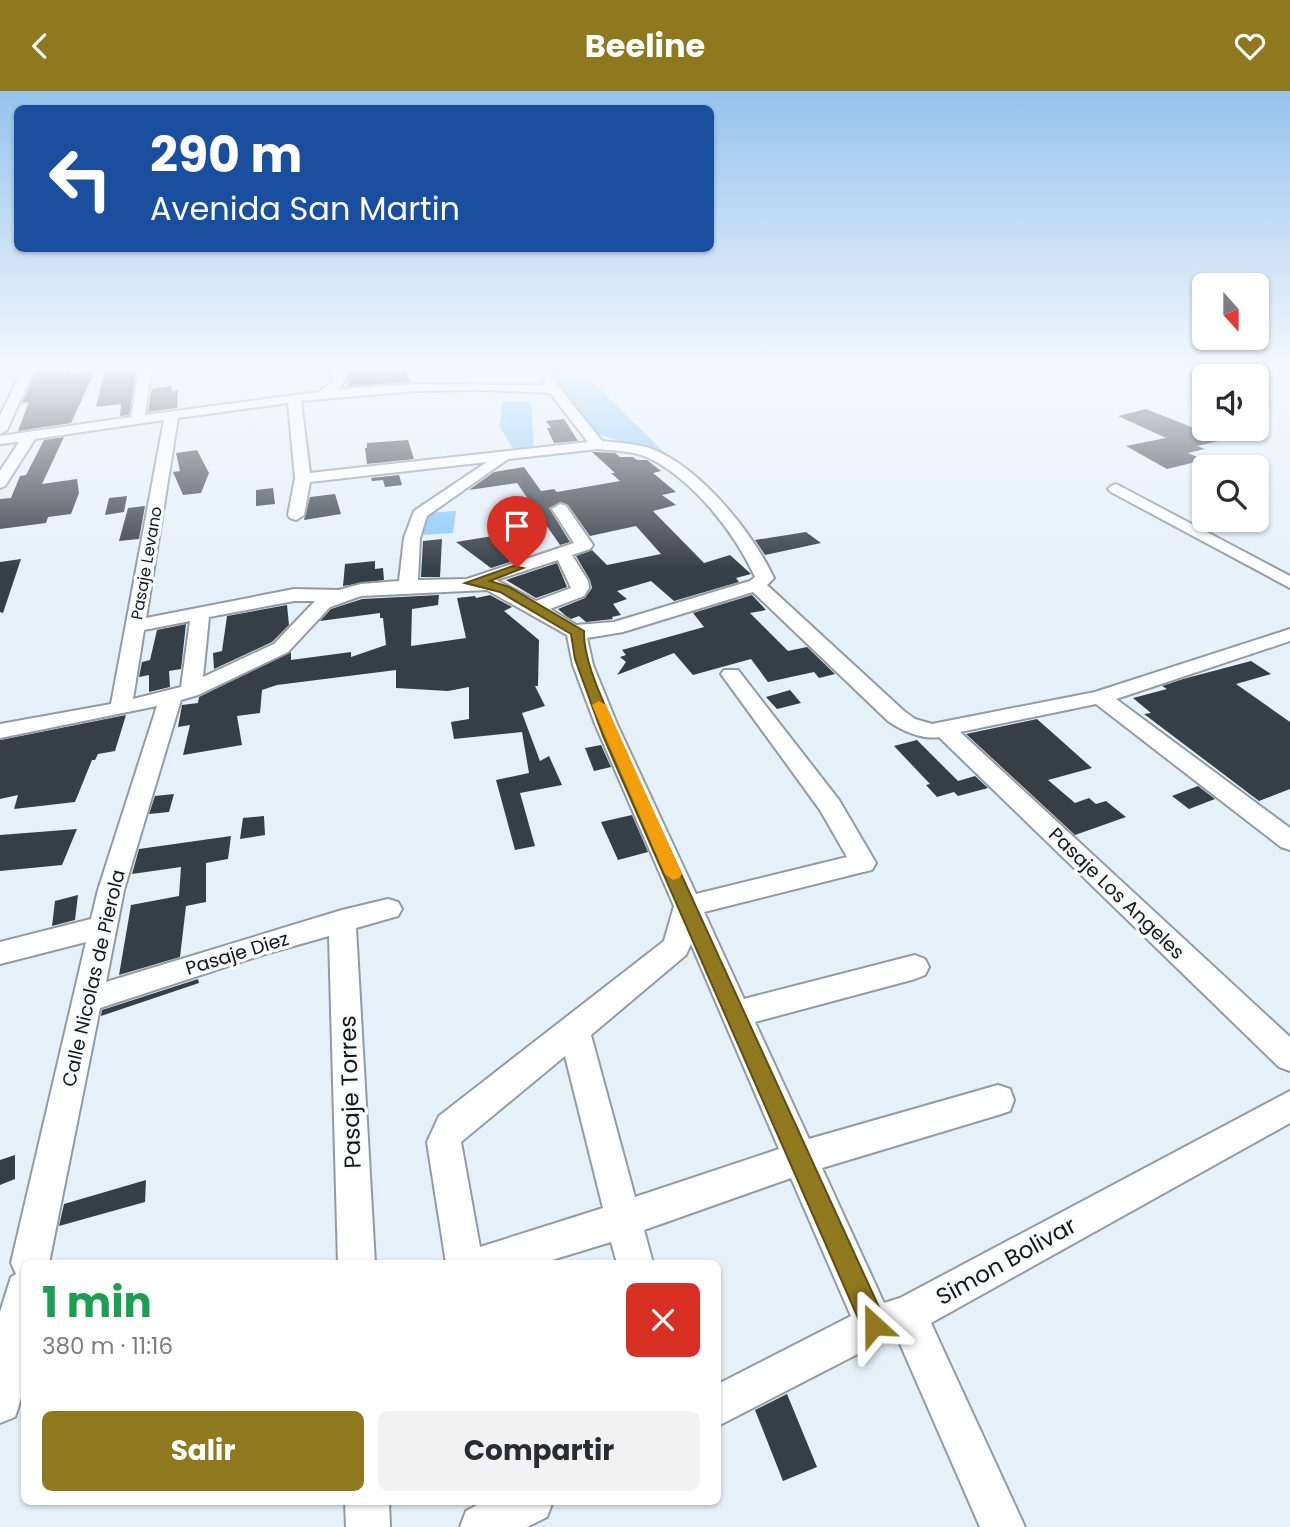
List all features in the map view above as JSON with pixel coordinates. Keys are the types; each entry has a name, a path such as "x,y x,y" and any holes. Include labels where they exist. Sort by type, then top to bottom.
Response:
{"street":[{"path":"0,440 37,435"},
{"name":"Pasaje Levano","path":"121,709 169,435"},
{"path":"296,515 303,478 298,435"},
{"path":"590,435 598,445"},
{"path":"0,483 29,436"},
{"path":"135,626 294,595 340,595 408,586 471,583 489,584 505,590 571,630 586,632 616,628 756,585 765,578 751,550 727,517 668,462 652,454 598,445 303,478"},
{"path":"408,586 412,538 420,514 505,457"},
{"path":"1116,489 1290,583"},
{"path":"471,583 584,545 560,509"},
{"path":"535,608 577,592 580,588 579,581 563,554"},
{"name":"Pasaje Los Angeles","path":"756,585 897,716 931,729 1290,1058"},
{"path":"0,731 121,709 181,694 281,647 295,636 316,609 340,595"},
{"name":"Calle Nicolas de Pierola","path":"31,1260 111,890 181,694 200,614"},
{"path":"577,631 577,644 611,736 800,1158 1003,1527"},
{"path":"931,729 1100,697 1290,635"},
{"path":"688,906 863,863 830,806 731,674"},
{"path":"1100,697 1290,841"},
{"path":"464,1260 444,1142 451,1127 676,947 688,906"},
{"name":"Pasaje Diez","path":"87,1000 388,909"},
{"name":"Pasaje Torres","path":"342,921 357,1260"},
{"path":"0,953 103,927"},
{"path":"736,1014 915,967"},
{"path":"574,1031 634,1260"},
{"path":"495,1260 622,1220 800,1158 998,1100"},
{"name":"Simon Bolivar","path":"721,1404 890,1320 1290,1106"},
{"path":"0,1402 21,1304"},
{"path":"367,1505 368,1527"}],"shaded area":[{"path":"504,435 533,435 534,450 516,453"},
{"path":"601,435 647,435 667,455"},
{"path":"456,511 453,533 422,535 426,513"}],"building":[{"path":"550,435 574,435 578,441 554,443"},
{"path":"1159,435 1192,435 1192,441 1218,441 1197,446 1205,449 1188,453 1193,455 1192,463 1167,469 1126,446 1166,438"},
{"path":"64,437 42,484 77,479 79,493 71,514 48,517 46,523 0,529 0,499 11,498 20,476 26,475 44,440"},
{"path":"408,440 414,459 367,464 367,443"},
{"path":"197,450 209,473 201,493 183,495 173,472 180,471 176,453"},
{"path":"592,452 615,453 620,457 647,460 661,471 653,473 676,492 662,495 676,505 653,511 704,563 730,555 751,574 736,578 739,582 674,601 651,581 617,591 627,599 613,604 621,615 612,617 613,619 586,622 579,616 571,619 566,616 558,609 585,598 592,588 576,556 592,550 607,565 661,554 636,526 590,536 568,505 561,502 549,508 570,542 560,545 517,483 469,490 494,472 524,467 541,491 554,489 557,492 620,481"},
{"path":"399,475 402,485 385,487 383,480 372,481 371,478"},
{"path":"273,488 275,504 256,506 256,490"},
{"path":"335,494 341,514 304,520 310,497"},
{"path":"127,496 124,512 105,515 109,498"},
{"path":"145,506 139,539 119,541 128,508"},
{"path":"806,532 821,543 765,555 755,540"},
{"path":"493,536 510,562 491,568 456,542"},
{"path":"442,539 440,577 421,577 423,541"},
{"path":"21,559 3,613 0,612 0,562"},
{"path":"375,561 375,569 383,568 384,580 343,586 345,564"},
{"path":"557,563 567,587 536,598 506,580"},
{"path":"439,595 438,605 412,609 411,646 466,638 457,598 490,595 512,607 504,611 539,640 538,686 535,686 545,706 522,713 540,761 549,756 562,785 520,793 535,846 515,850 496,780 529,773 522,732 454,739 451,722 469,719 469,687 448,691 396,688 396,670 277,685 262,690 260,713 237,716 242,745 183,755 190,725 178,727 182,705 198,703 199,697 291,652 291,660 351,652 351,657 386,645 380,613 320,621 331,609 362,599"},
{"path":"752,595 766,610 750,613 788,651 807,647 835,674 819,678 814,672 768,682 751,659 693,675 674,653 617,675 626,662 620,657 626,655 622,650 704,627 693,613"},
{"path":"287,605 289,625 272,642 214,669 213,653 222,651 227,616"},
{"path":"186,624 181,669 169,671 170,687 149,692 149,675 139,677 142,662 150,660 157,630"},
{"path":"1251,661 1271,674 1236,684 1290,722 1290,789 1259,801 1144,714 1151,713 1133,698 1167,689 1162,686 1183,679"},
{"path":"790,690 801,703 777,709 766,697"},
{"path":"126,715 115,751 98,754 95,760 92,760 75,802 14,809 18,795 0,799 0,740"},
{"path":"1037,719 1092,768 1048,780 1075,803 1089,798 1096,804 1106,801 1126,817 1075,835 966,734"},
{"path":"917,740 958,781 975,776 988,788 958,796 954,792 937,797 926,785 930,784 894,746"},
{"path":"601,745 611,767 594,771 585,748"},
{"path":"1198,786 1215,799 1189,809 1172,796"},
{"path":"174,794 169,812 149,814 155,796"},
{"path":"632,815 648,852 618,860 601,822"},
{"path":"264,816 265,835 240,839 243,818"},
{"path":"77,829 62,865 0,871 0,835"},
{"path":"231,836 228,859 206,863 206,902 186,906 180,957 119,975 131,905 179,896 181,867 132,874 139,849"},
{"path":"78,895 75,920 52,926 55,901"},
{"path":"198,979 199,983 101,1016 102,1010"},
{"path":"15,1155 15,1179 0,1185 0,1160"},
{"path":"146,1180 145,1202 59,1226 64,1204"},
{"path":"787,1394 817,1467 783,1481 755,1410"}],"slow traffic":[{"path":"599,705 673,874"}],"route":[{"path":"517,568 471,583 489,584 505,590 571,630 577,631 577,644 611,736 874,1325"}]}
